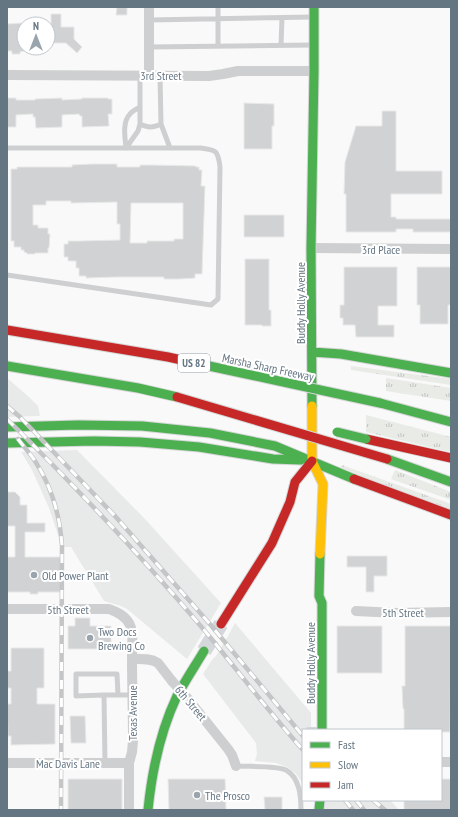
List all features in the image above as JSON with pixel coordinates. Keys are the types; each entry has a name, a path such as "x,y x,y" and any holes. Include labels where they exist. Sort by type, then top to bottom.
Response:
{"main road":[{"name":"Buddy Holly Avenue","path":"314,7 311,248 312,461 324,484 319,596 322,603 318,728"},
{"name":"Marsha Sharp Freeway","path":"7,330 168,357 380,403 451,422"},
{"name":"Marsha Sharp Freeway","path":"312,352 341,354 451,372"},
{"path":"7,366 138,388 451,458"},
{"path":"177,397 387,459 451,482"},
{"path":"380,403 435,408"},
{"path":"7,427 78,425 142,426 210,433 275,446 346,476 451,515"},
{"path":"7,443 94,441 140,442 199,447 273,459 312,461"},
{"path":"220,624 272,543 290,502 295,482 312,461"},
{"path":"148,810 151,775 164,729 178,696 204,651"}],"street":[{"path":"145,75 149,47 149,7"},
{"name":"3rd Street","path":"7,75 209,76 238,71 314,71"},
{"name":"3rd Place","path":"311,248 451,249"},
{"name":"5th Street","path":"7,609 109,609 126,618"},
{"name":"5th Street","path":"356,611 396,613 451,612"},
{"name":"Texas Avenue","path":"126,618 132,629 133,741 129,763 129,810"},
{"name":"6th Street","path":"132,659 151,660 158,663 228,749 236,766"},
{"name":"Mac Davis Lane","path":"7,763 129,763"}],"lane":[{"path":"218,7 218,46"},
{"path":"149,20 314,17"},
{"path":"281,45 282,18"},
{"path":"149,47 314,45"},
{"path":"126,148 138,131 140,124 140,107 145,75"},
{"path":"160,75 161,124 170,148"},
{"path":"126,148 126,118 130,113 140,107"},
{"path":"140,124 148,127 155,127 161,124"},
{"path":"7,148 212,149 219,155 220,167 218,299 211,305 7,275"},
{"path":"118,695 117,674 76,674 76,696 132,695"},
{"path":"104,696 105,763"},
{"path":"236,766 277,767 287,770 294,777 298,785 301,799 301,810"}],"shaded area":[{"path":"7,378 38,406 40,416 7,417"},
{"path":"77,450 145,519 221,603 187,659 127,609 104,601 71,547 62,547 49,508 32,470 21,452"},
{"path":"235,623 311,713 311,729 302,729 302,783 296,774 287,767 276,763 255,761 257,754 256,743 203,674"},
{"path":"324,801 391,801 399,810 324,810"}],"green space":[{"path":"351,366 451,379 451,385 351,370"},
{"path":"386,378 451,388 451,401 386,391"},
{"path":"366,415 451,437 451,452 366,432"},
{"path":"342,465 451,504 451,509 341,468"},
{"path":"395,470 451,492 451,500 391,479"}],"building":[{"path":"117,7 127,7 127,15 116,15"},
{"path":"51,14 61,14 61,27 74,27 74,39 82,47 77,53 66,43 56,43 56,16 51,16"},
{"path":"16,23 16,54 12,54 12,51 7,51 7,24"},
{"path":"7,98 16,98 16,100 35,100 62,98 62,100 108,98 112,99 112,114 108,114 109,126 82,127 82,116 79,114 62,115 62,127 36,128 35,117 33,117 33,114 16,115 16,127 7,127"},
{"path":"244,103 274,104 272,149 244,149"},
{"path":"382,111 396,111 396,171 442,171 442,194 391,194 391,217 396,217 396,219 451,219 451,232 413,232 413,229 396,229 396,232 346,232 346,194 344,194 345,162 356,126 382,126"},
{"path":"117,164 117,167 140,167 140,165 149,165 199,167 199,170 202,170 201,186 205,186 202,274 195,274 195,278 179,279 164,279 164,277 86,278 86,276 79,276 79,268 76,268 76,261 68,261 68,257 64,257 64,244 68,244 68,241 120,240 120,224 117,224 117,202 71,203 71,201 46,201 46,205 33,205 33,225 38,225 38,228 48,228 48,234 50,234 48,253 27,254 24,250 21,250 21,247 14,247 14,241 11,241 11,169 17,169 17,167 72,167 72,165","holes":["131,203 183,203 183,239 174,239 174,241 147,241 147,243 130,243"]},
{"path":"244,215 284,215 284,237 244,237"},
{"path":"245,259 269,259 269,310 271,310 271,326 245,325"},
{"path":"344,267 397,267 397,306 378,306 378,325 394,325 394,337 356,337 355,325 343,325 343,318 340,318 340,305 344,305"},
{"path":"417,267 451,267 451,305 448,305 448,324 420,324 420,305 417,305"},
{"name":"Old Power Plant","path":"7,492 15,492 20,497 20,505 27,505 27,523 45,523 45,532 25,532 25,557 61,557 61,592 38,592 38,594 30,594 30,592 7,592 7,557 15,557 15,526 7,526"},
{"path":"347,556 387,556 387,576 374,576 374,592 366,592 366,567 347,567"},
{"name":"Two Docs Brewing Co","path":"75,618 90,618 90,626 111,626 111,649 68,649 68,626 75,626"},
{"path":"337,626 382,626 382,673 337,673"},
{"path":"405,626 451,626 450,732 442,732 442,729 404,729 402,686 405,686"},
{"path":"11,648 44,648 44,688 37,688 37,704 55,704 55,744 11,745 11,736 8,736 7,704 11,704 11,688 7,688 7,671 11,671"},
{"path":"70,716 85,716 86,743 71,743"},
{"path":"68,779 122,779 122,810 68,810"},
{"name":"The Prosco","path":"168,779 225,779 226,810 169,810"},
{"path":"442,779 451,779 451,810 404,810 404,801 442,801"},
{"path":"264,797 282,797 282,810 265,810"}],"tunnel":[{"path":"204,651 221,624"}],"railway":[{"path":"7,406 20,417 115,516 209,623 302,735"},
{"path":"7,419 133,549 205,631 302,749"},
{"path":"18,439 33,458 46,481 54,502 61,535 61,810"},
{"path":"346,801 353,810"},
{"path":"357,801 364,810"},
{"path":"374,801 385,810"}],"traffic: fast":[{"path":"312,406 311,248 314,7"},
{"path":"312,352 341,354 451,373"},
{"path":"186,361 380,403"},
{"path":"7,366 138,388 177,397"},
{"path":"380,403 451,422"},
{"path":"7,427 78,425 142,426 210,433 275,446 354,479"},
{"path":"337,432 366,439"},
{"path":"7,443 94,441 140,442 199,447 273,459 301,460"},
{"path":"387,459 451,482"},
{"path":"320,554 319,596 322,603 322,729"},
{"path":"148,810 154,766 161,737 177,696 204,651"},
{"path":"319,810 320,801"}],"traffic: slow":[{"path":"312,406 312,461 323,484 320,554"}],"traffic: jam":[{"path":"7,330 186,361"},
{"path":"177,397 387,459"},
{"path":"366,439 451,458"},
{"path":"221,624 272,543 290,502 295,482 312,461"},
{"path":"354,479 451,515"}],"place":[{"name":"Old Power Plant","path":"34,575"},
{"name":"Two Docs Brewing Co","path":"90,638"},
{"name":"The Prosco","path":"197,795"}]}
